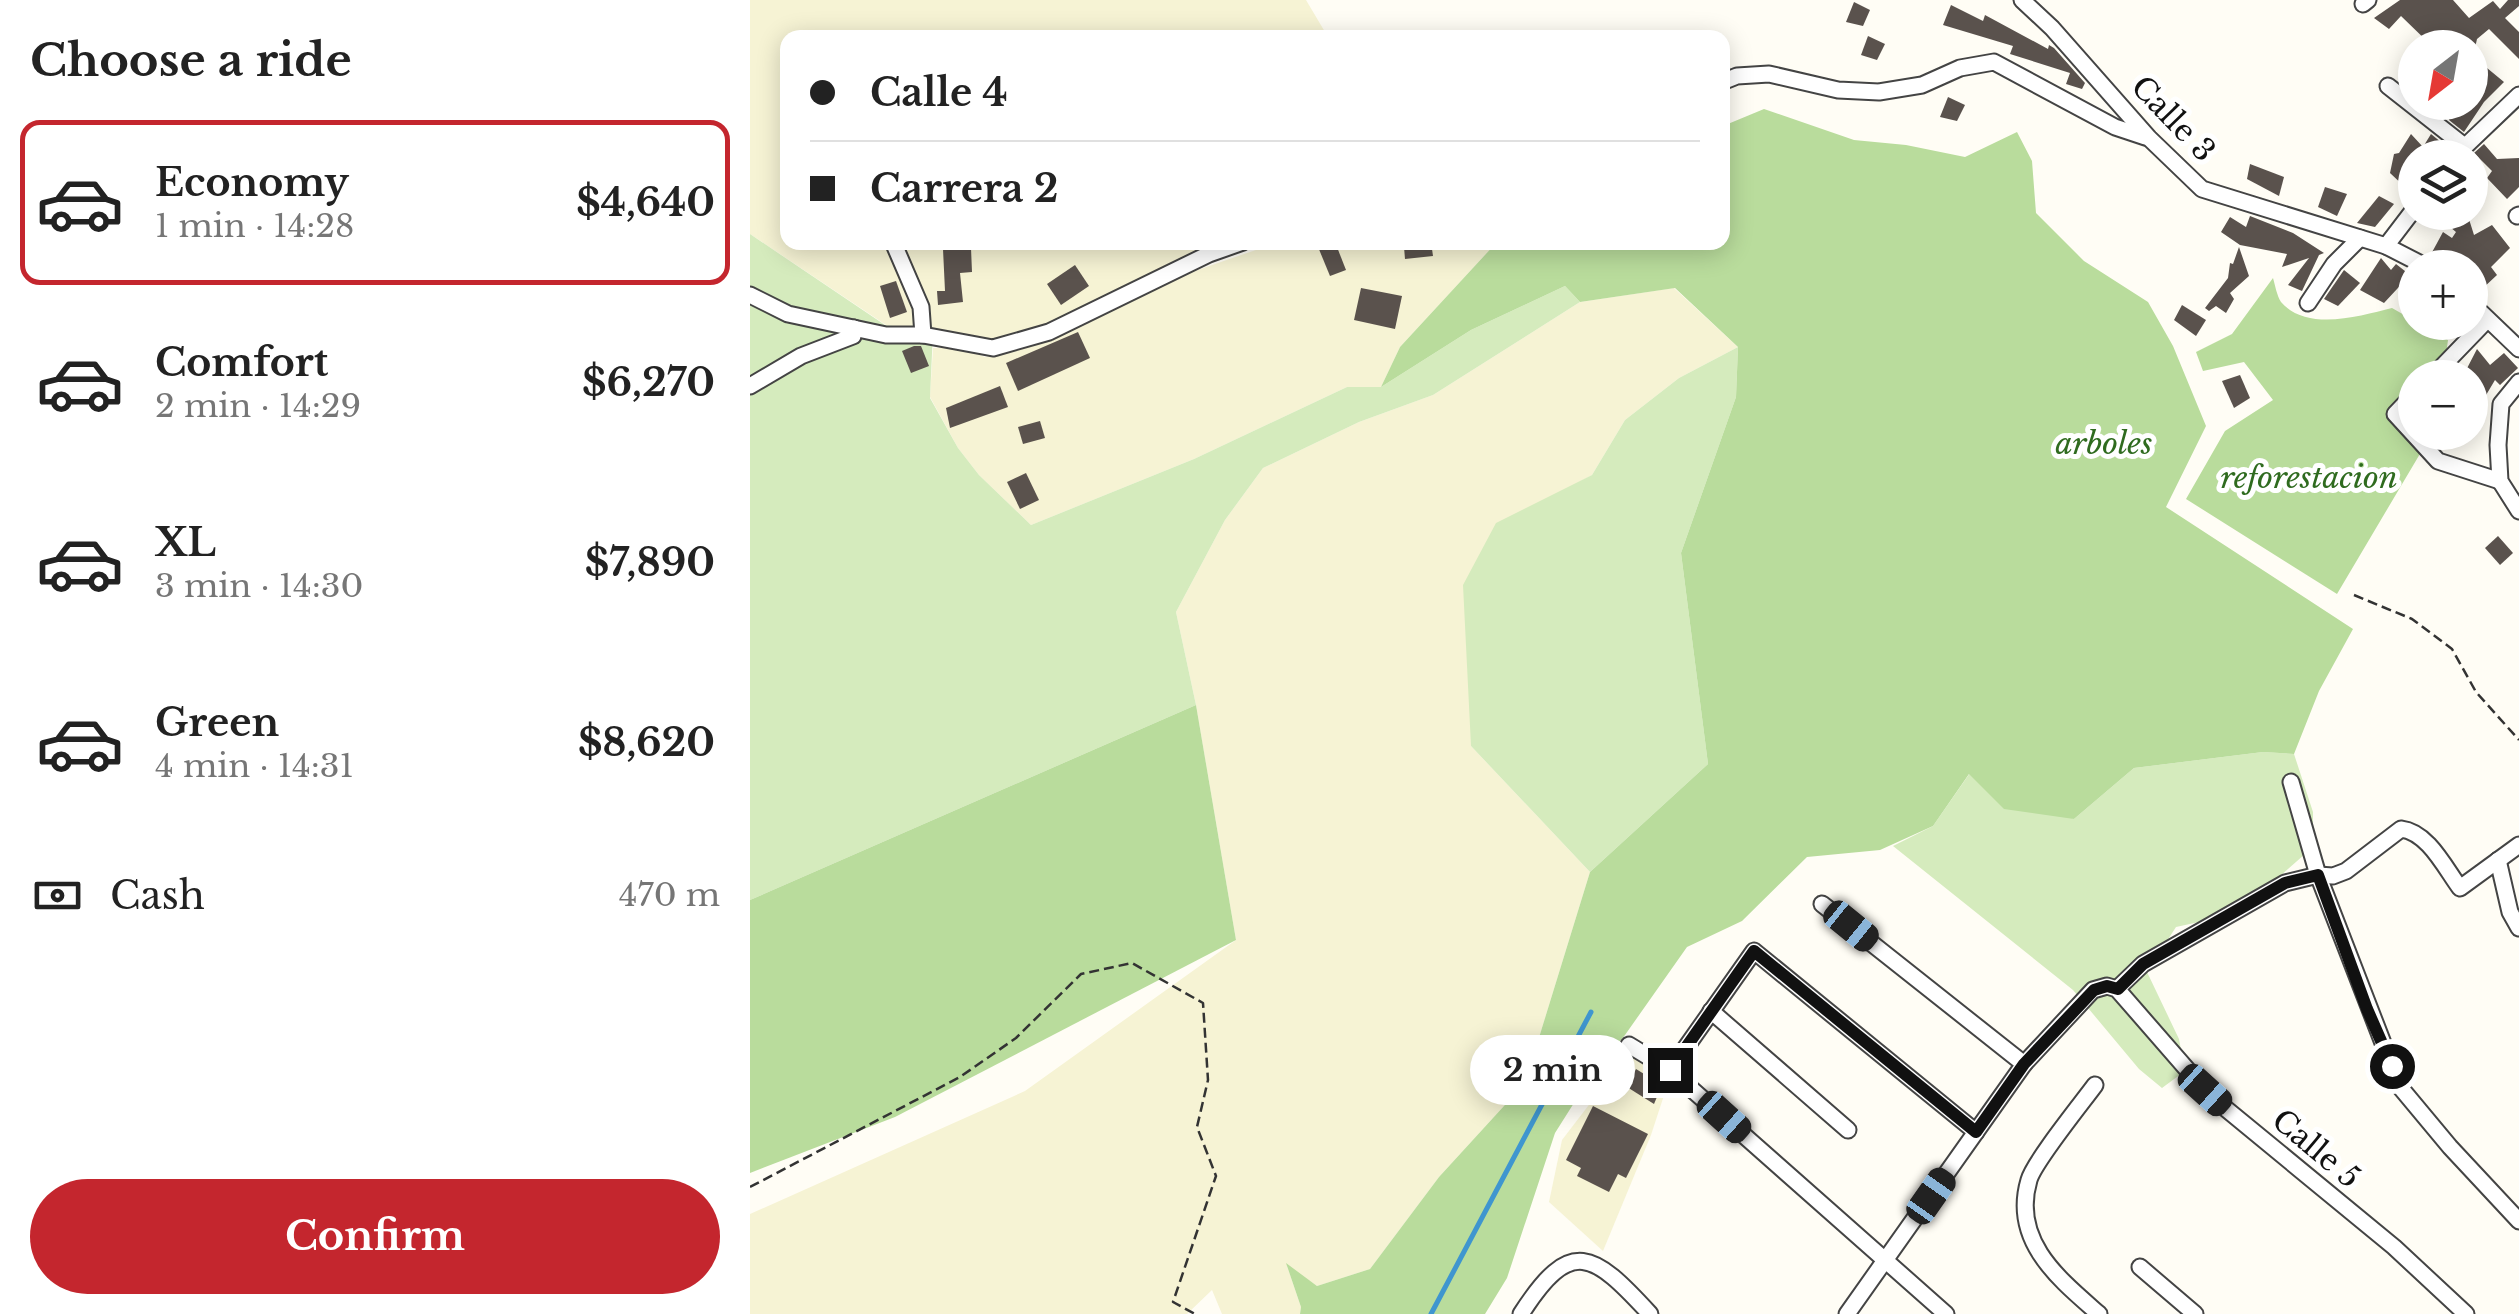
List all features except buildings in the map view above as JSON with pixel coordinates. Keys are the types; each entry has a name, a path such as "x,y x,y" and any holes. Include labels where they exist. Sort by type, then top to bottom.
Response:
{"street":[{"name":"Calle 3","path":"2022,0 2052,28 2149,138 2202,188 2398,252"},
{"path":"1730,79 1769,74 1838,90 1879,92 1922,84 1960,68 1994,62 2114,126 2149,138"},
{"path":"2388,86 2445,140"},
{"path":"2471,140 2519,95"},
{"path":"2386,246 2398,230"},
{"path":"2308,303 2334,264 2360,238"},
{"path":"896,250 920,307 923,335"},
{"path":"750,295 788,314 886,334 923,335 993,348 1050,332 1220,250"},
{"path":"2488,321 2519,349"},
{"path":"750,386 801,356 853,336 854,328"},
{"path":"2448,360 2467,340"},
{"path":"2519,382 2501,404 2500,480 2519,510"},
{"path":"2428,450 2438,461 2500,480"},
{"path":"2291,782 2318,875 2400,1087 2519,1221"},
{"path":"1847,1314 2024,1064 2094,990 2107,986 2118,989 2143,964 2285,883 2346,871 2401,830 2412,831 2426,842 2460,888 2519,845"},
{"path":"2498,860 2510,912 2519,928"},
{"path":"1822,904 2024,1064"},
{"path":"1670,1070 1754,951 1976,1132"},
{"name":"Calle 5","path":"2118,989 2205,1090 2394,1247 2466,1314"},
{"path":"1711,1011 1848,1130"},
{"path":"1629,1045 1670,1070 1946,1314"},
{"path":"2095,1085 2029,1177 2027,1200 2028,1224 2044,1263 2099,1314"},
{"path":"1522,1314 1553,1270 1570,1259 1588,1260 1630,1292 1650,1314"},
{"path":"2140,1268 2195,1314"}],"path":[{"path":"2354,595 2412,619 2452,649 2476,692 2519,740"},
{"path":"750,1188 960,1077 1016,1038 1081,974 1132,963 1203,1002 1208,1080 1197,1126 1216,1176 1174,1302 1195,1314"}],"shaded area":[{"path":"750,0 1306,0 1324,30 780,30 780,250 1197,250 1032,332 980,341 886,325 750,234"},
{"path":"1256,250 1490,250 1400,347 1381,387 1347,387 1194,459 1031,525 979,475 958,448 930,397 933,348 959,347 985,357 1026,348 1186,274"},
{"path":"1674,288 1738,347 1679,378 1625,420 1592,475 1561,492 1471,746 1590,872 1525,1083 1439,1177 1370,1269 1317,1286 1287,1266 1300,1314 1222,1314 1212,1290 1187,1314 750,1314 750,1214 1025,1091 1236,940 1176,612 1225,520 1263,468 1359,422 1433,395 1580,302"},
{"path":"1628,1054 1669,1080 1651,1135 1603,1251 1549,1202 1562,1140"}],"green space":[{"name":"arboles","path":"1764,109 1854,140 1965,157 2017,132 2032,161 2036,213 2084,261 2148,302 2173,346 2206,426 2166,507 2353,629 2319,691 2294,754 2263,752 2134,768 2074,819 2004,809 1969,774 1933,826 1880,850 1807,857 1742,921 1687,947 1591,1076 1555,1133 1507,1278 1485,1314 1300,1314 1286,1263 1317,1286 1370,1269 1439,1177 1525,1083 1590,872 1708,764 1681,553 1736,397 1738,347 1675,288 1580,302 1565,286 1471,330 1381,387 1400,347 1490,250 1730,250 1730,123"},
{"path":"750,234 885,325 933,331 930,398 958,448 979,475 1031,525 1194,459 1347,387 1381,387 1471,330 1565,286 1580,302 1433,395 1359,422 1263,468 1225,520 1176,612 1196,705 750,900"},
{"name":"reforestacion","path":"2273,278 2281,302 2305,317 2334,319 2392,308 2398,311 2398,340 2448,340 2445,360 2398,360 2398,450 2422,450 2337,594 2186,499 2225,431 2273,400 2244,362 2203,371 2196,352 2232,334"},
{"path":"1738,347 1736,397 1681,553 1708,764 1590,872 1471,746 1463,585 1496,523 1592,475 1625,420 1679,378"},
{"path":"1196,705 1236,940 895,1117 750,1173 750,900"},
{"path":"2263,752 2294,754 2313,812 2313,847 2222,917 2176,927 2147,972 2179,1039 2185,1071 2162,1088 2139,1069 2073,990 1893,846 1933,826 1970,773 2074,819 2134,768"}],"waterway":[{"path":"1431,1314 1591,1012"}],"route":[{"path":"1670,1070 1754,951 1976,1132 2024,1064 2094,990 2107,986 2118,989 2143,964 2285,883 2318,875 2392,1066"}]}
